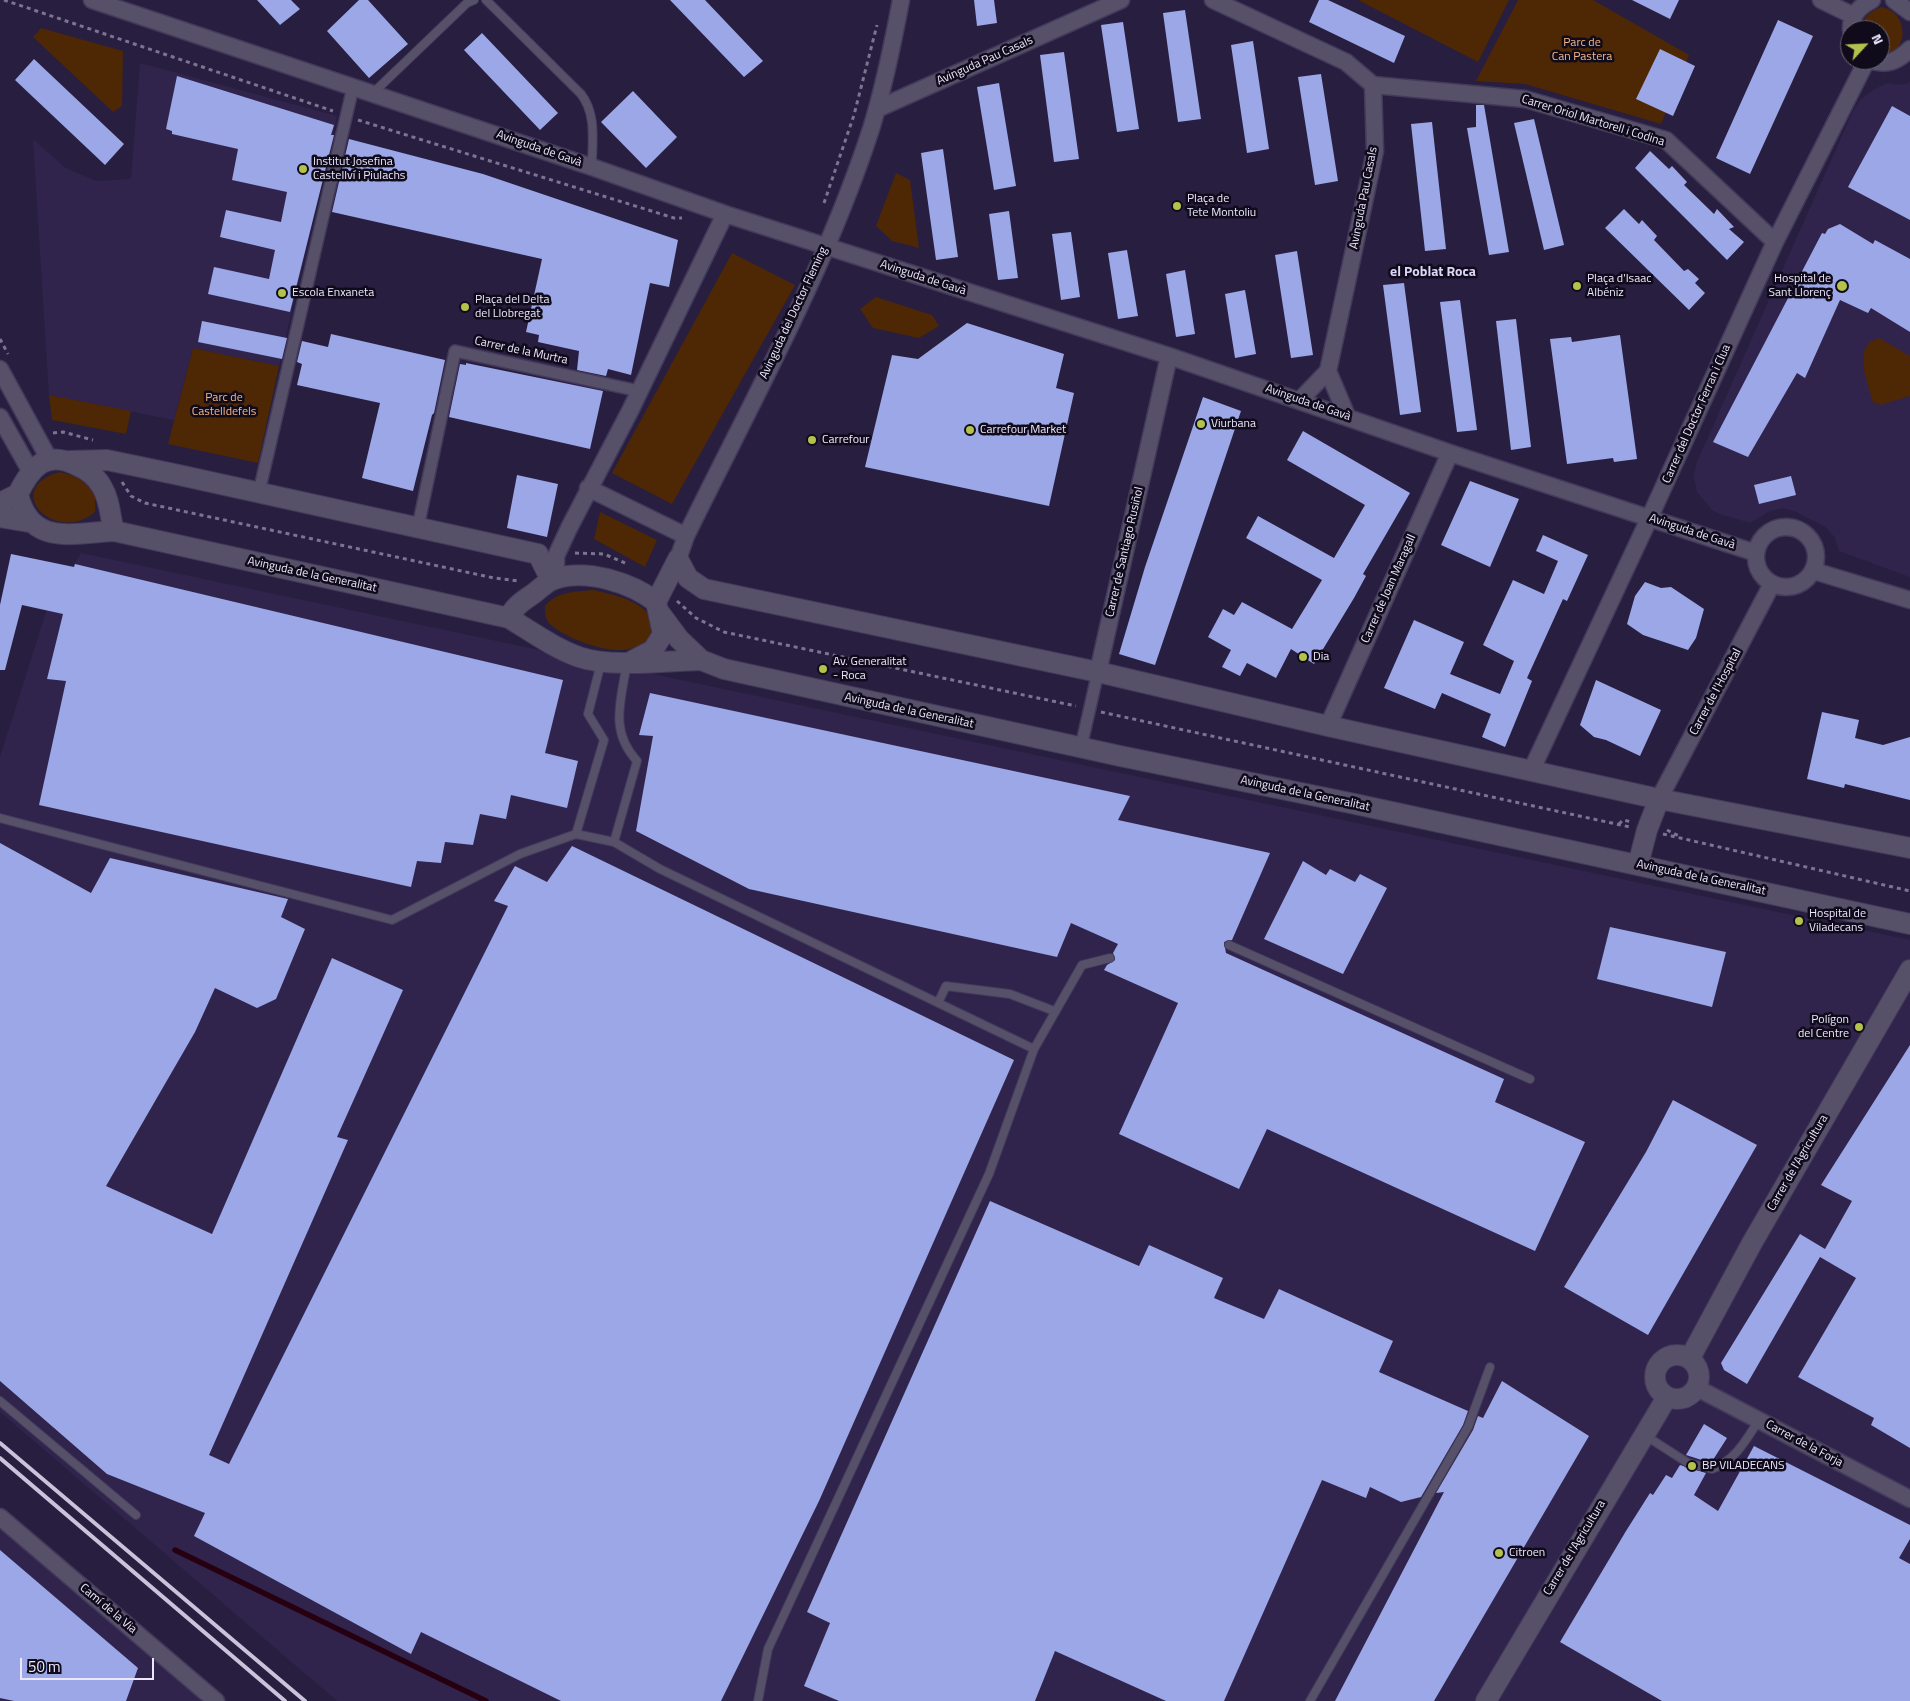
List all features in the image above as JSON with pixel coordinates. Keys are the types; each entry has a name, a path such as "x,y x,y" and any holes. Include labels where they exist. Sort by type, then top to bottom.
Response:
{"street":[{"name":"Avinguda de Gavà","path":"92,0 592,167 725,214 1169,356 1450,453 1756,553"},
{"name":"Avinguda del Doctor Fleming","path":"678,559 686,536 819,265 876,109 895,35 901,0"},
{"name":"Avinguda Pau Casals","path":"876,109 1121,0"},
{"path":"1213,0 1346,62 1373,85"},
{"path":"1821,0 1848,20"},
{"path":"1854,20 1863,4 1872,0"},
{"path":"1890,63 1902,58 1910,49"},
{"name":"Carrer del Doctor Ferran i Clua","path":"1532,769 1650,519 1775,242 1863,70"},
{"name":"Avinguda Pau Casals","path":"1328,371 1375,151 1373,85"},
{"name":"Carrer Oriol Martorell i Codina","path":"1373,85 1525,99 1666,140 1775,242"},
{"path":"260,492 352,87"},
{"path":"701,660 629,662 601,661 580,657 546,641 528,622 528,605 548,583 556,556 588,488 639,392 725,214"},
{"name":"Carrer de la Murtra","path":"418,527 455,351 639,392"},
{"name":"Carrer de Santiago Rusiñol","path":"1081,747 1169,356"},
{"path":"0,369 58,460 96,477 103,488 114,531"},
{"path":"1300,400 1328,371 1347,416"},
{"path":"0,417 31,472"},
{"name":"Carrer de Joan Maragall","path":"1328,726 1450,453"},
{"path":"0,503 18,494 31,472 58,460 107,460 538,554 548,583"},
{"path":"588,488 686,536"},
{"path":"18,494 21,508 29,522"},
{"path":"0,517 29,522 47,531 67,534 89,532 102,522 109,508"},
{"path":"1780,527 1797,528 1806,534 1816,548 1817,561 1814,571 1806,581 1796,586 1782,587 1772,584 1758,569 1756,553 1764,536 1780,527"},
{"name":"Avinguda de la Generalitat","path":"89,532 114,531 509,618 546,641"},
{"path":"678,559 688,578 704,589 1098,672 1328,726 1532,769 1659,799 1910,848"},
{"path":"629,662 653,650 663,634 660,600 678,559"},
{"path":"1814,571 1910,600"},
{"path":"509,618 513,609 548,583 572,576 607,578 660,600 679,639 701,660"},
{"name":"Carrer de l'Hospital","path":"1659,799 1772,584"},
{"name":"Avinguda de la Generalitat","path":"701,660 724,669 810,690 1355,804 1910,924"},
{"path":"1638,866 1646,830 1659,799"},
{"name":"Carrer de l'Agricultura","path":"1690,1358 1752,1243 1910,970"},
{"path":"1676,1354 1690,1358 1695,1363 1700,1375 1697,1388 1687,1397 1674,1399 1667,1397 1657,1387 1655,1380 1658,1365 1669,1356 1676,1354"},
{"name":"Carrer de la Forja","path":"1697,1388 1910,1499"},
{"name":"Carrer de l'Agricultura","path":"1486,1701 1667,1397"},
{"name":"Camí de la Via","path":"0,1517 216,1701"}],"lane":[{"path":"373,93 467,3 474,0"},
{"path":"486,0 581,94 588,104 592,113 592,167"},
{"path":"576,834 604,740 588,714 601,661"},
{"path":"614,842 637,761 625,748 618,716 629,662"},
{"path":"0,818 392,920 520,854 576,834 614,842 660,869 1034,1049"},
{"path":"1230,945 1530,1079"},
{"path":"758,1701 768,1649 989,1174 1034,1049 1054,1011 1082,966 1110,958"},
{"path":"938,1003 946,986 1010,994 1054,1011"},
{"path":"1310,1701 1468,1427 1490,1367"},
{"path":"0,1401 136,1515"},
{"path":"1644,1435 1688,1463 1712,1469 1730,1460 1745,1443 1759,1420"}],"path":[{"path":"4,0 346,116 674,218 691,217"},
{"path":"838,216 822,208 854,115 879,17"},
{"path":"660,600 682,606 696,618 724,632 1619,824"},
{"path":"1680,837 1910,891"}],"shaded area":[{"path":"140,63 337,116 279,366 193,348 174,420 49,395 33,139 64,167 96,181 131,179"},
{"name":"Hospital de Sant Llorenç","path":"1910,82 1910,577 1839,551 1835,538 1826,527 1794,511 1782,508 1768,512 1750,523 1720,514 1712,510 1697,492 1694,477 1697,462 1853,111 1860,100 1873,90 1887,83 1902,85"},
{"path":"81,553 1910,940 1910,1701 337,1701 0,1412 0,757 47,609"},
{"path":"0,1513 207,1701 0,1701"}],"green space":[{"path":"1358,0 1509,0 1478,62"},
{"name":"Parc de Can Pastera","path":"1518,0 1593,0 1689,55 1661,124 1525,84 1476,81"},
{"path":"1881,7 1891,10 1901,24 1903,33 1901,42 1890,53 1890,20 1864,20 1873,11"},
{"path":"41,28 123,51 122,106 113,112 33,37"},
{"path":"896,173 910,180 919,248 892,241 876,226"},
{"path":"732,253 795,285 672,504 612,473"},
{"path":"876,297 932,315 939,326 919,338 873,328 860,309"},
{"path":"1879,338 1910,356 1910,396 1880,405 1873,402 1865,375 1863,356 1870,342"},
{"name":"Parc de Castelldefels","path":"193,348 279,366 258,463 168,444"},
{"path":"49,395 131,411 126,434 52,420"},
{"path":"60,472 76,477 88,486 95,495 95,512 80,521 64,522 51,519 40,511 34,501 35,490 43,480"},
{"path":"600,512 657,540 645,567 594,539"},
{"path":"593,590 627,600 646,611 651,620 652,630 647,642 634,648 613,650 574,639 548,622 545,606 555,597 567,593"}],"building":[{"path":"257,0 291,0 300,9 280,25"},
{"path":"359,0 368,0 408,44 369,78 327,31"},
{"path":"670,0 705,0 763,61 744,77"},
{"path":"974,0 994,0 997,23 977,26"},
{"path":"1319,0 1328,0 1405,36 1394,63 1309,22"},
{"path":"1632,0 1679,0 1670,19"},
{"path":"1185,10 1201,119 1178,122 1163,13"},
{"path":"1778,20 1813,36 1750,174 1716,158"},
{"path":"1123,22 1139,129 1117,132 1101,25"},
{"path":"482,33 558,113 540,130 464,50"},
{"path":"1253,41 1269,149 1247,153 1231,45"},
{"path":"1660,49 1695,66 1673,116 1636,99"},
{"path":"1064,52 1079,159 1054,162 1040,55"},
{"path":"34,59 124,144 105,165 15,80"},
{"path":"1321,74 1338,181 1315,185 1298,77"},
{"path":"177,76 334,125 331,135 334,135 290,312 208,294 214,267 269,279 275,250 220,237 226,210 281,222 287,192 232,180 238,149 172,134 172,131 166,129"},
{"path":"999,83 1016,186 994,190 977,87"},
{"path":"633,91 677,137 646,168 601,122"},
{"path":"1476,105 1484,105 1509,252 1489,255 1467,128 1476,127"},
{"path":"1892,106 1910,116 1910,220 1848,187"},
{"path":"1534,119 1564,245 1544,250 1514,123"},
{"path":"1432,122 1446,249 1425,251 1411,124"},
{"path":"349,139 483,174 678,240 669,287 650,283 631,375 608,369 606,376 577,370 579,351 538,342 539,335 526,332 542,259 332,212"},
{"path":"943,149 958,257 936,260 921,153"},
{"path":"1650,151 1669,169 1672,166 1687,182 1684,185 1714,214 1717,209 1734,227 1729,229 1744,242 1727,260 1635,168"},
{"path":"1624,209 1639,224 1642,220 1657,236 1654,240 1684,271 1688,269 1699,279 1695,283 1705,293 1689,310 1605,228"},
{"path":"1009,211 1018,278 998,280 989,214"},
{"path":"1840,224 1873,244 1875,240 1910,259 1910,332 1871,308 1868,313 1840,300 1805,378 1797,373 1748,457 1713,442 1822,233 1825,234 1828,229"},
{"path":"1071,232 1080,297 1061,300 1052,234"},
{"path":"1127,250 1138,316 1118,319 1108,253"},
{"path":"1297,251 1313,355 1291,358 1275,255"},
{"path":"1185,270 1195,334 1176,337 1166,274"},
{"path":"1404,283 1421,412 1400,415 1383,285"},
{"path":"1245,290 1256,354 1235,358 1225,294"},
{"path":"1460,300 1477,430 1457,432 1440,302"},
{"path":"1516,319 1531,447 1511,450 1496,321"},
{"path":"202,321 287,338 282,359 198,342"},
{"name":"Carrefour Market","path":"967,323 1064,354 1056,388 1074,393 1049,506 865,467 892,355 918,359"},
{"path":"331,334 445,360 434,413 413,491 362,478 380,403 297,385 302,364 297,362 302,341 328,347"},
{"path":"1620,335 1637,459 1614,462 1613,458 1567,464 1550,339 1571,337 1572,342"},
{"path":"466,363 603,391 590,449 449,417 460,364 466,365"},
{"path":"1203,397 1241,411 1155,665 1119,654 1145,567"},
{"path":"1303,431 1410,493 1363,574 1366,576 1354,598 1314,664 1291,649 1276,678 1247,663 1240,676 1222,667 1231,650 1208,637 1223,609 1234,615 1242,602 1292,629 1322,580 1246,538 1258,516 1334,558 1365,505 1287,460"},
{"path":"517,475 558,484 547,537 507,528"},
{"path":"1791,476 1796,495 1759,504 1754,485"},
{"path":"1470,481 1519,499 1490,567 1441,545"},
{"path":"1543,535 1588,555 1567,601 1563,599 1527,678 1532,681 1505,747 1482,737 1491,714 1442,693 1435,709 1384,688 1414,620 1464,642 1450,674 1500,694 1514,661 1483,645 1513,580 1544,594 1558,561 1536,551"},
{"path":"11,554 74,567 75,564 563,680 545,753 578,761 567,808 511,795 506,819 480,814 473,845 445,842 441,863 417,861 411,887 39,805 66,681 47,679 63,614 22,605 5,670 0,670 0,605"},
{"path":"1645,582 1661,588 1671,587 1704,609 1696,638 1688,650 1643,635 1627,624 1635,596"},
{"path":"1596,680 1661,710 1640,756 1606,740 1594,737 1580,725"},
{"path":"650,693 1130,796 1118,820 1270,853 1232,940 1224,942 1226,953 1504,1079 1495,1102 1585,1142 1535,1251 1267,1129 1239,1189 1119,1134 1178,1003 1104,970 1107,965 1115,960 1113,953 1118,944 1071,923 1057,957 749,889 636,831 653,736 639,735"},
{"path":"1822,712 1859,720 1855,738 1883,745 1910,737 1910,800 1845,784 1844,788 1807,779"},
{"path":"0,843 91,893 110,858 288,899 281,917 305,929 276,999 257,1008 215,988 195,1032 106,1186 212,1234 332,958 403,990 337,1137 348,1140 209,1455 229,1464 508,906 494,901 515,866 547,882 572,846 1014,1060 819,1501 721,1701 561,1701 421,1632 411,1654 194,1536 205,1513 107,1474 0,1381"},
{"path":"1303,861 1326,875 1330,869 1355,882 1360,874 1387,888 1343,974 1264,939"},
{"path":"1610,927 1726,952 1712,1007 1597,979"},
{"path":"1910,1045 1910,1448 1871,1425 1874,1418 1798,1377 1856,1278 1820,1257 1747,1384 1724,1370 1721,1363 1800,1234 1825,1249 1852,1201 1821,1185"},
{"path":"1673,1100 1757,1145 1648,1335 1564,1287 1646,1152"},
{"path":"990,1201 1139,1266 1149,1245 1223,1278 1214,1298 1264,1319 1279,1289 1393,1341 1379,1372 1468,1411 1463,1425 1421,1497 1401,1502 1370,1487 1366,1498 1322,1480 1224,1701 1166,1701 1055,1651 1035,1701 839,1701 804,1686 830,1623 807,1612"},
{"path":"1502,1381 1589,1436 1434,1701 1335,1701 1444,1492 1436,1493 1473,1430 1478,1416 1483,1418"},
{"path":"1704,1424 1727,1438 1711,1463 1686,1455"},
{"path":"1754,1446 1910,1525 1910,1539 1899,1558 1910,1564 1910,1701 1662,1701 1560,1642 1650,1493 1653,1495 1666,1475 1672,1478 1680,1465 1706,1473 1694,1495 1718,1511"},
{"path":"0,1550 138,1668 126,1701 14,1701 0,1698"}],"waterway":[{"path":"175,1550 486,1701"}],"railway":[{"path":"0,1443 305,1701"},
{"path":"0,1458 285,1701"}],"place":[{"name":"Institut Josefina Castellví i Piulachs","path":"303,169"},
{"name":"Plaça de Tete Montoliu","path":"1177,206"},
{"name":"Plaça d'Isaac Albéniz","path":"1577,286"},
{"name":"Hospital de Sant Llorenç","path":"1842,286"},
{"name":"Escola Enxaneta","path":"282,293"},
{"name":"Plaça del Delta del Llobregat","path":"465,307"},
{"name":"Viurbana","path":"1201,424"},
{"name":"Carrefour Market","path":"970,430"},
{"name":"Carrefour","path":"812,440"},
{"name":"Dia","path":"1303,657"},
{"name":"Av. Generalitat - Roca","path":"823,669"},
{"name":"Hospital de Viladecans","path":"1799,921"},
{"name":"Polígon del Centre","path":"1859,1027"},
{"name":"BP VILADECANS","path":"1692,1466"},
{"name":"Citroen","path":"1499,1553"}],"district":[{"name":"el Poblat Roca","path":"1433,273"}]}
